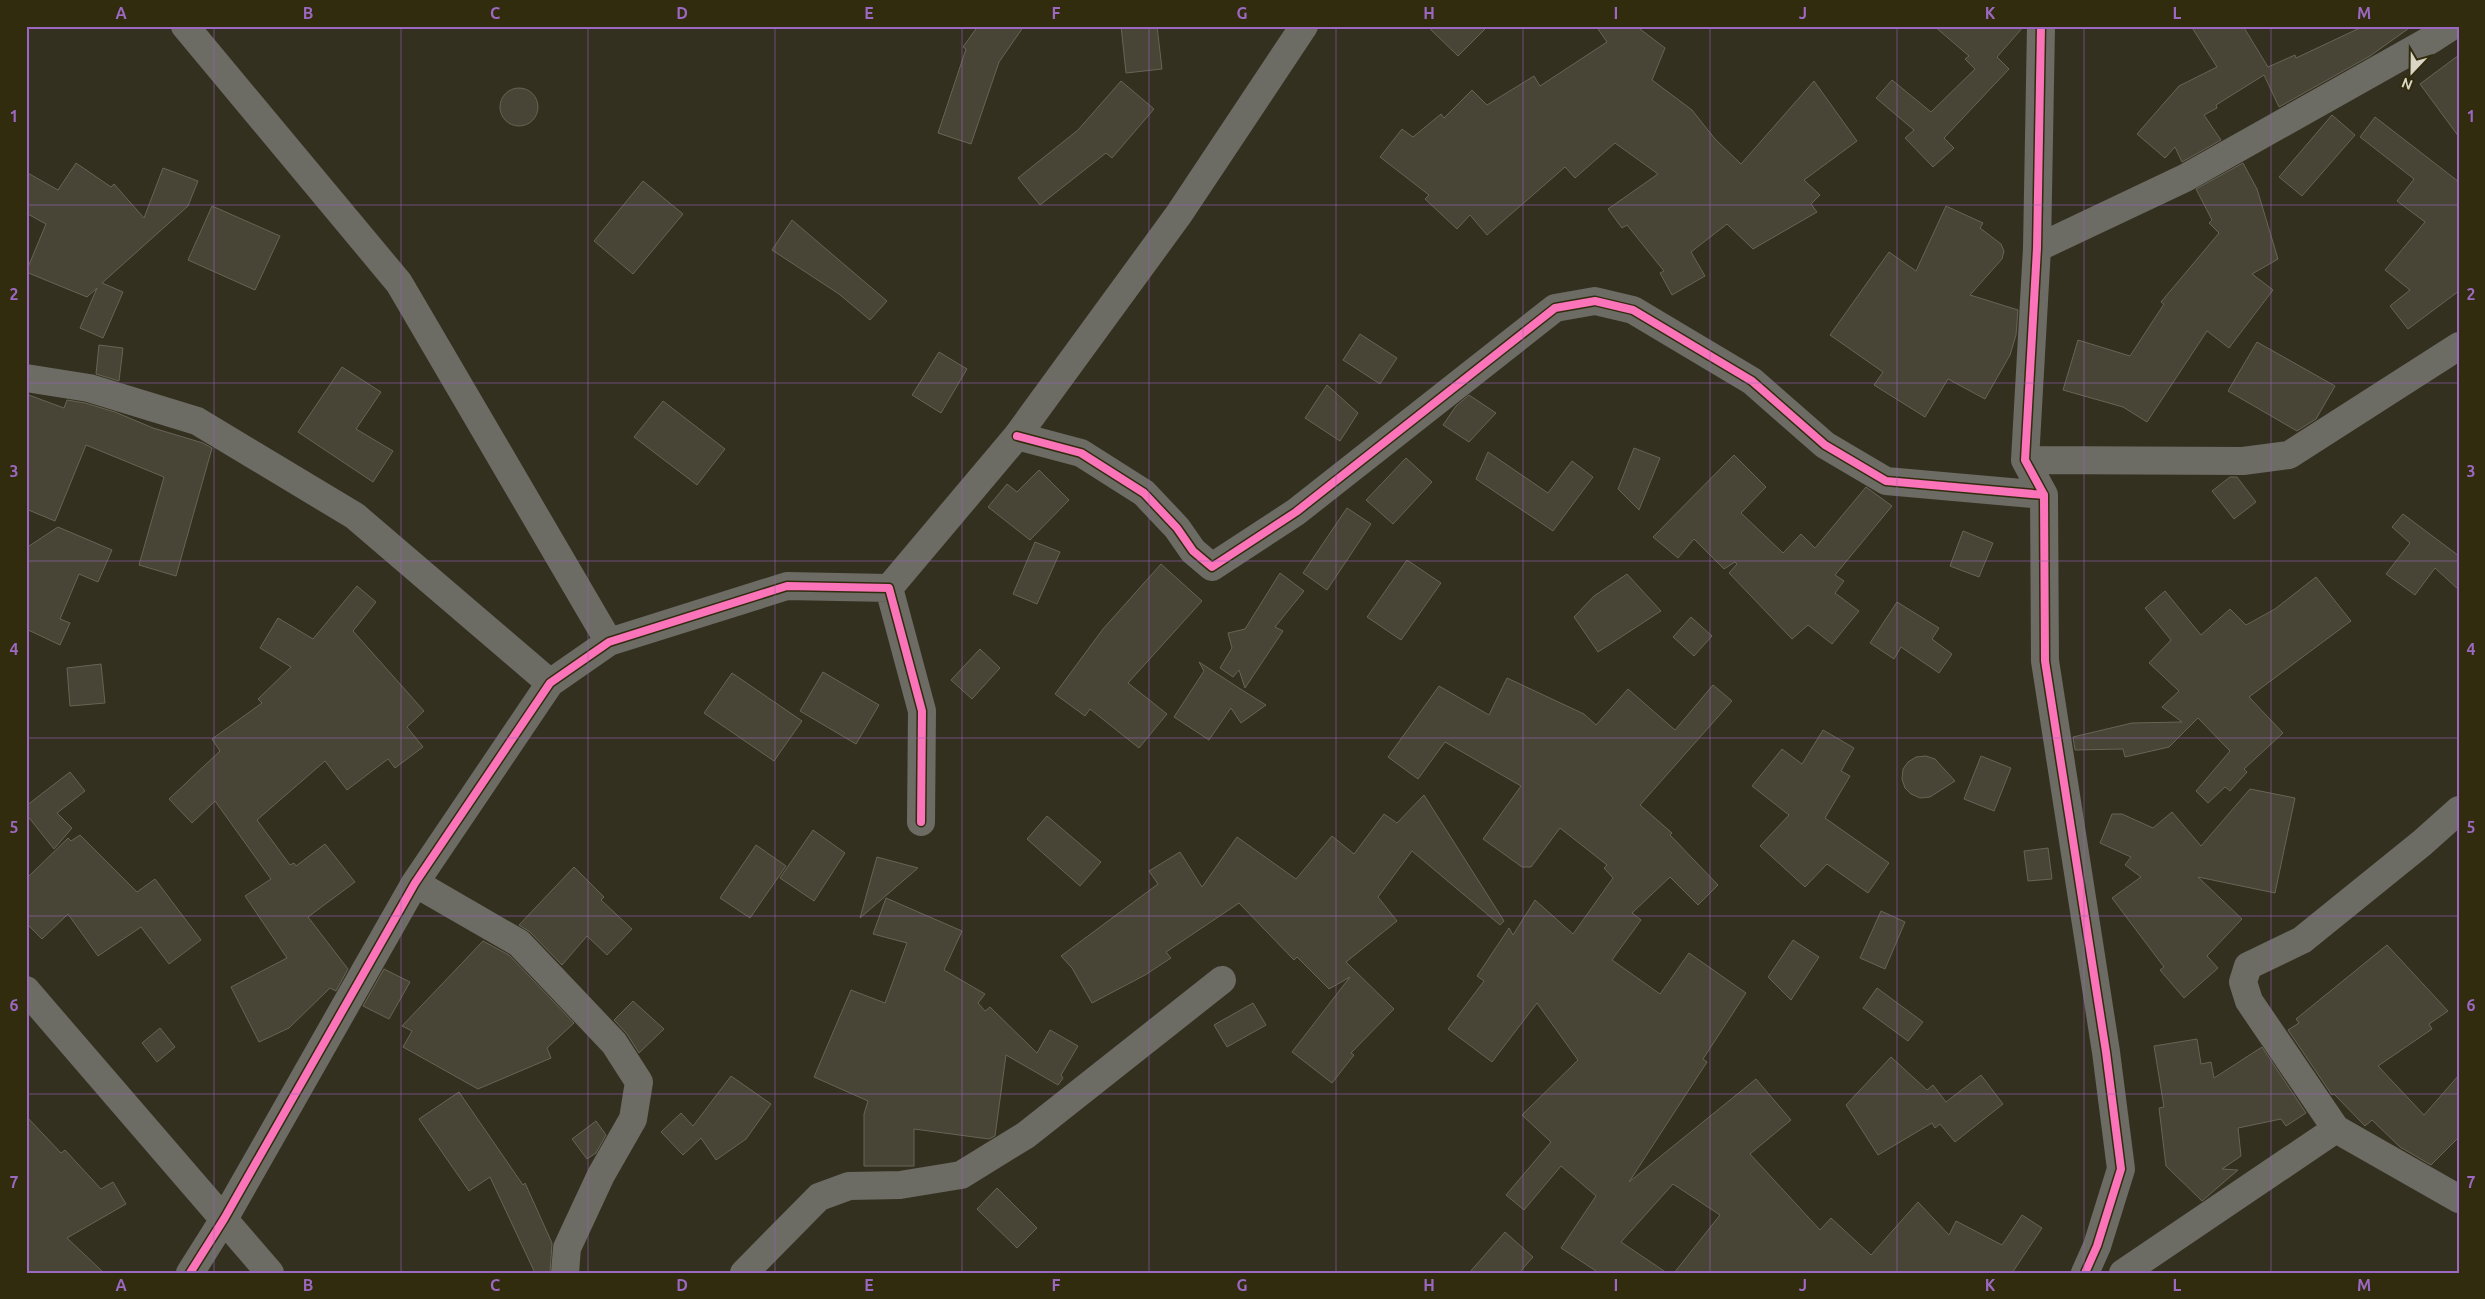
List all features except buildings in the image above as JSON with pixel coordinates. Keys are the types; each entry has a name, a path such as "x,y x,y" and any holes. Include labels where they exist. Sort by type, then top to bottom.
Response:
{"street":[{"path":"185,26 399,283 609,642"},
{"path":"889,588 1017,436 1179,214 1304,26"},
{"path":"2041,26 2037,248 2025,460 2044,495 2045,661 2106,1052 2121,1169 2097,1246 2084,1273"},
{"path":"2037,248 2185,178 2432,40 2452,26"},
{"path":"1017,436 1081,453 1144,493 1177,528 1193,551 1212,567 1296,512 1555,308 1594,301 1633,310 1752,381 1825,445 1886,481 2044,495"},
{"path":"2025,460 2243,461 2289,455 2459,346"},
{"path":"26,378 89,388 197,421 355,516 550,683"},
{"path":"190,1273 224,1219 415,883 550,683 609,642 787,586 889,588"},
{"path":"889,588 922,711 921,822"},
{"path":"2459,810 2422,843 2302,940 2248,966 2243,982 2250,1001 2336,1128 2459,1199"},
{"path":"415,883 519,943 614,1043 639,1082 633,1119 601,1175 567,1248 565,1273"},
{"path":"744,1273 819,1197 849,1186 900,1185 961,1175 1026,1135 1222,980"},
{"path":"26,990 270,1273"},
{"path":"2123,1273 2336,1128"}],"cycle path":[{"path":"2041,26 2037,248 2025,460 2044,495 2045,661 2106,1052 2121,1169 2097,1246 2085,1273"},
{"path":"1017,436 1081,453 1144,493 1177,528 1193,551 1212,567 1296,512 1555,308 1595,301 1633,310 1752,381 1825,445 1886,481 2044,495"},
{"path":"190,1273 224,1219 415,883 550,683 609,642 787,586 889,588 922,711 921,822"}]}
